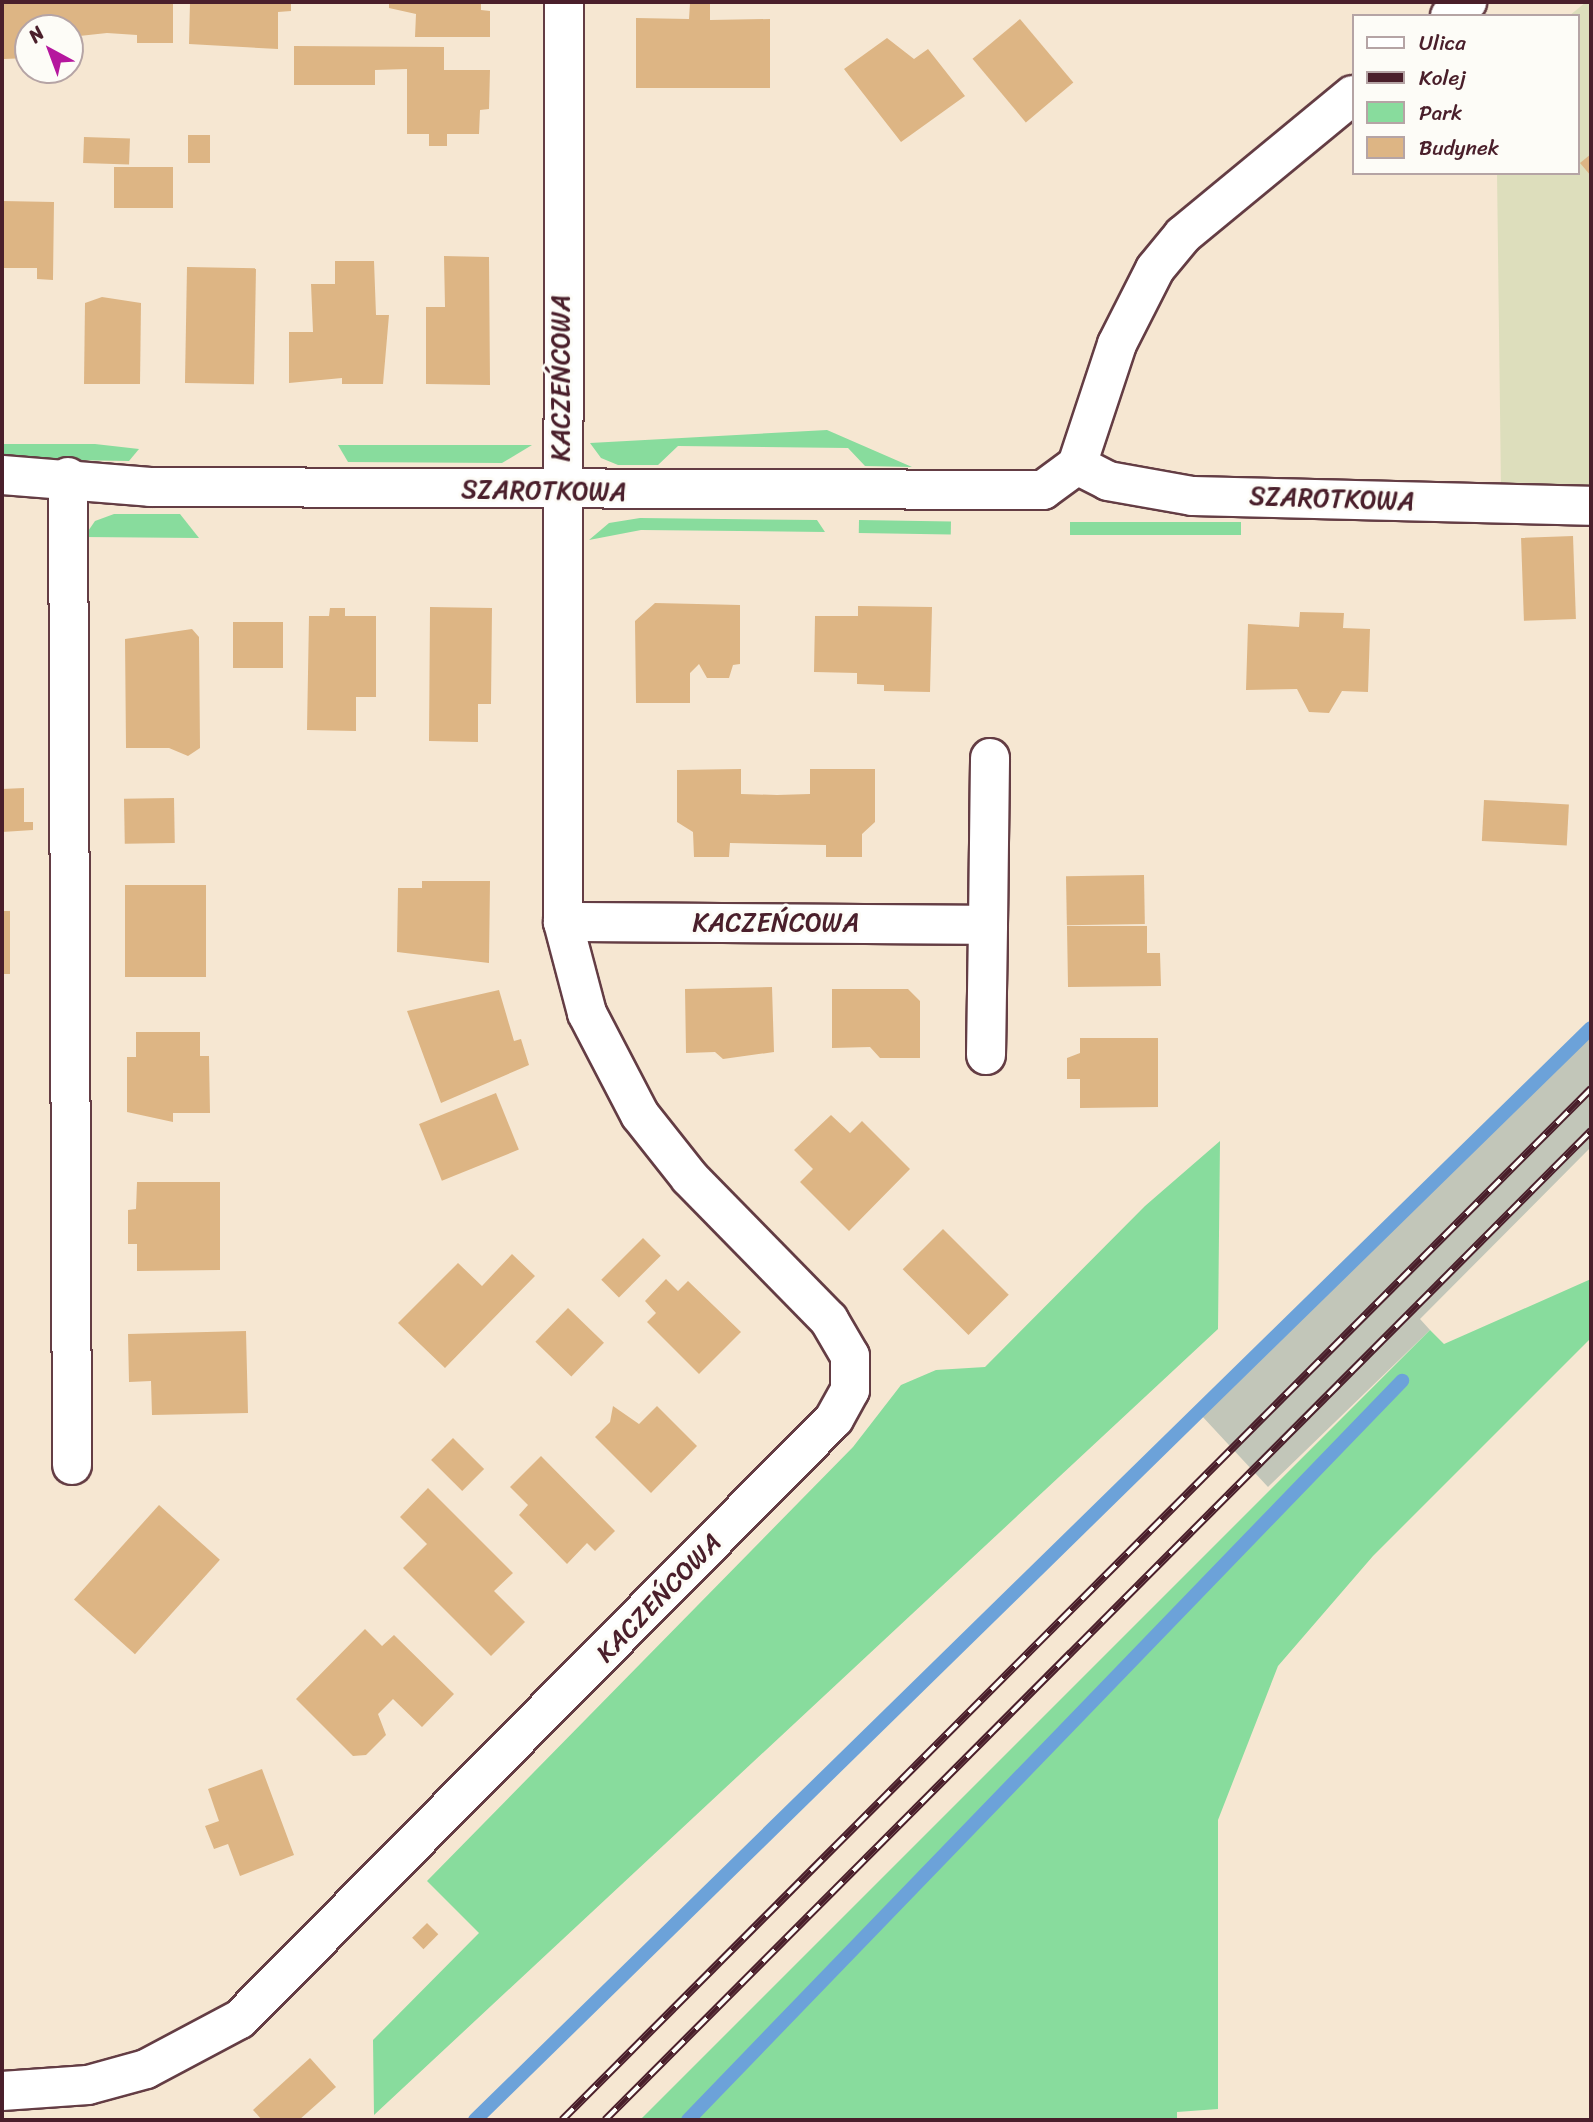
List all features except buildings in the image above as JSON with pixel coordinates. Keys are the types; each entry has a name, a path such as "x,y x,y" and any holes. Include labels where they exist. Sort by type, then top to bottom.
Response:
{"street":[{"name":"KACZEŃCOWA","path":"2,2091 88,2085 146,2069 240,2019 834,1419 850,1390 850,1356 829,1320 690,1178 640,1115 587,1013 563,922 561,491 564,2"},
{"path":"1452,14 1467,2"},
{"path":"1077,465 1117,344 1155,269 1183,235 1352,96"},
{"name":"SZAROTKOWA","path":"2,475 68,477 150,487 1023,494 1043,490 1077,465 1108,481 1192,496 1591,506"},
{"path":"68,477 72,1465"},
{"path":"986,1055 990,758"},
{"name":"KACZEŃCOWA","path":"563,922 988,925"}],"shaded area":[{"path":"1586,2 1591,2 1591,492 1501,490 1497,175 1579,175 1579,14 1571,14"},
{"path":"1591,1029 1591,1147 1420,1319 1430,1330 1268,1487 1201,1415"}],"green space":[{"path":"827,430 912,467 865,466 848,448 678,446 658,465 618,465 601,458 590,443"},
{"path":"2,444 95,444 139,449 129,461 2,459"},
{"path":"338,445 532,445 502,463 348,462"},
{"path":"114,514 180,514 199,538 84,537 95,521"},
{"path":"640,518 817,520 825,532 641,530 589,540 609,523"},
{"path":"859,520 951,522 951,535 859,533"},
{"path":"1070,522 1241,522 1241,535 1070,535"},
{"path":"1220,1141 1218,1329 374,2115 373,2040 479,1933 427,1881 853,1447 901,1385 936,1370 985,1367 1145,1206"},
{"path":"1591,1279 1591,1338 1373,1556 1278,1666 1218,1820 1218,2109 1177,2112 1177,2120 640,2120 1430,1330 1444,1344"}],"waterway":[{"path":"475,2120 1591,1028"},
{"path":"688,2120 1402,1381"}],"railway":[{"path":"562,2120 1591,1089"},
{"path":"605,2120 1591,1131"}]}
